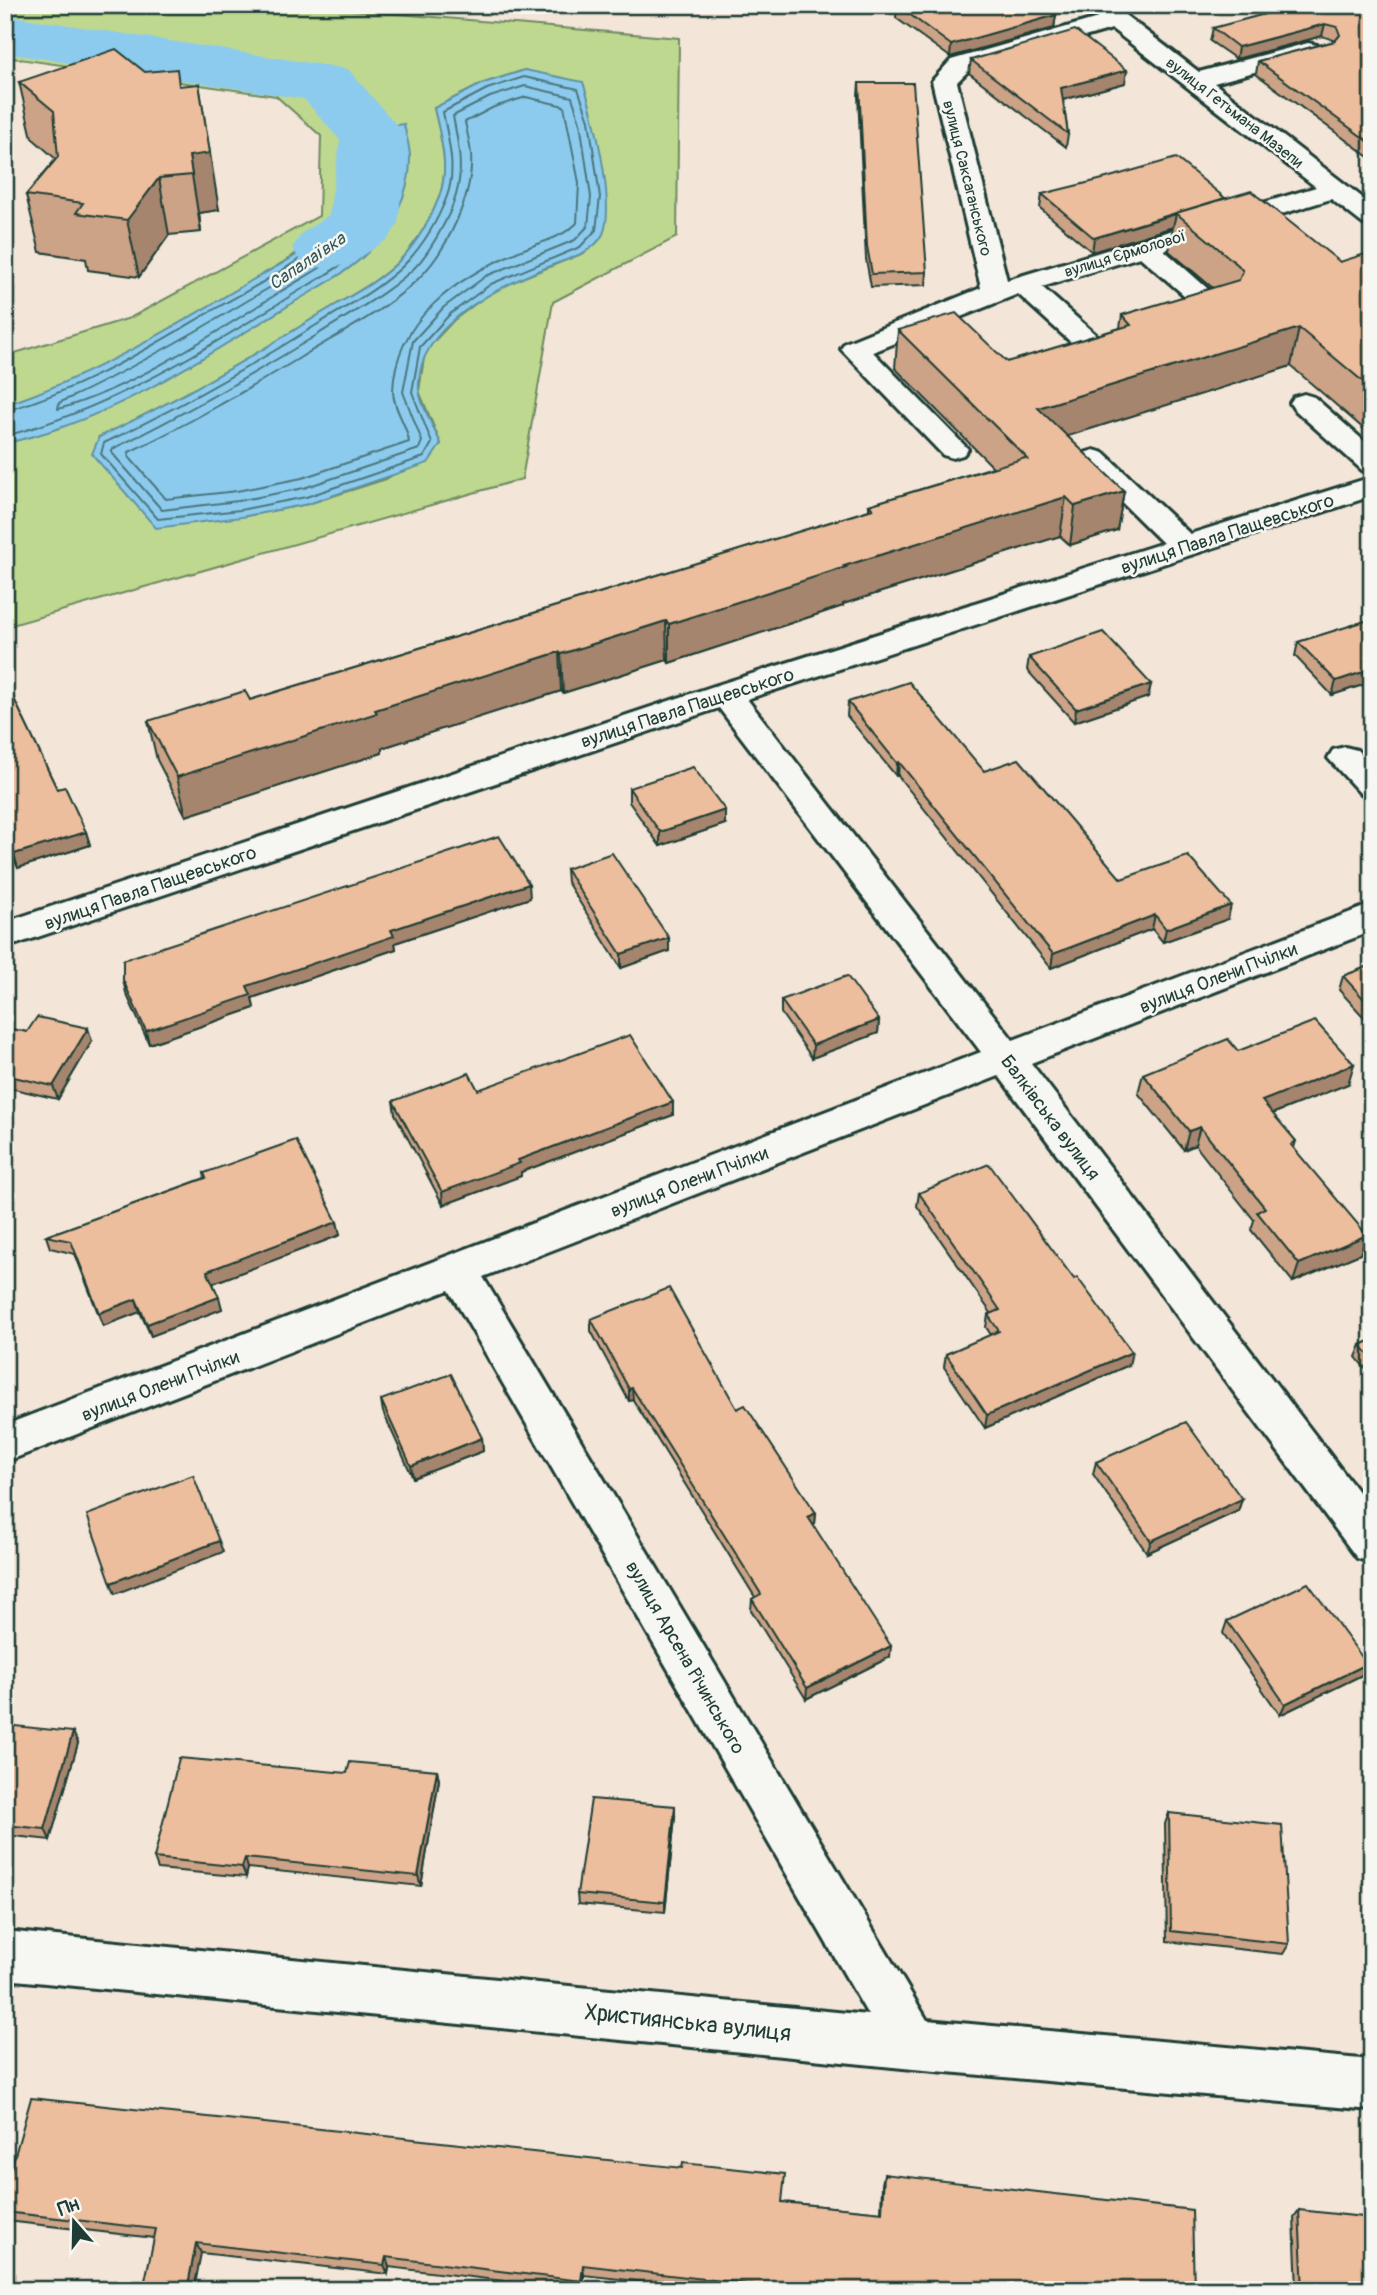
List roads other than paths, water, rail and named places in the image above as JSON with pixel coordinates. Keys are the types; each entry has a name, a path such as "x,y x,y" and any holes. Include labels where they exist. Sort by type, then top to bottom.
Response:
{"street":[{"name":"вулиця Гетьмана Мазепи","path":"1107,12 1335,190 1368,211"},
{"name":"вулиця Саксаганського","path":"996,292 944,81 960,65 1107,12"},
{"path":"1195,81 1323,46"},
{"name":"вулиця Єрмолової","path":"953,449 855,349 996,292 1335,190"},
{"path":"1144,247 1219,311 1169,326"},
{"path":"1023,284 1107,345 1062,358"},
{"path":"1304,403 1372,464"},
{"path":"1094,459 1184,546"},
{"name":"вулиця Павла Пащевського","path":"5,935 726,694 1372,486"},
{"name":"Балківська вулиця","path":"726,694 1007,1059 1372,1544"},
{"path":"1345,758 1372,785"},
{"name":"вулиця Олени Пчілки","path":"5,1444 1372,917"},
{"name":"вулиця Арсена Річинського","path":"458,1270 913,2045"},
{"name":"Християнська вулиця","path":"5,1955 913,2045 1372,2085"}],"water":[{"path":"525,70 583,82 602,158 607,202 603,234 587,251 530,274 485,297 445,328 430,346 421,367 419,390 441,444 428,463 308,504 241,517 156,528 92,454 99,437 237,365 382,276 419,237 441,191 444,160 434,108 484,83"},
{"path":"404,124 410,156 403,197 385,231 369,251 351,267 151,387 79,421 43,434 5,443 5,405 100,366 305,249 330,222 344,198 351,175 348,132"}],"waterway":[{"name":"Сапалаївка","path":"5,34 325,83 374,137 363,224 327,248"}]}
